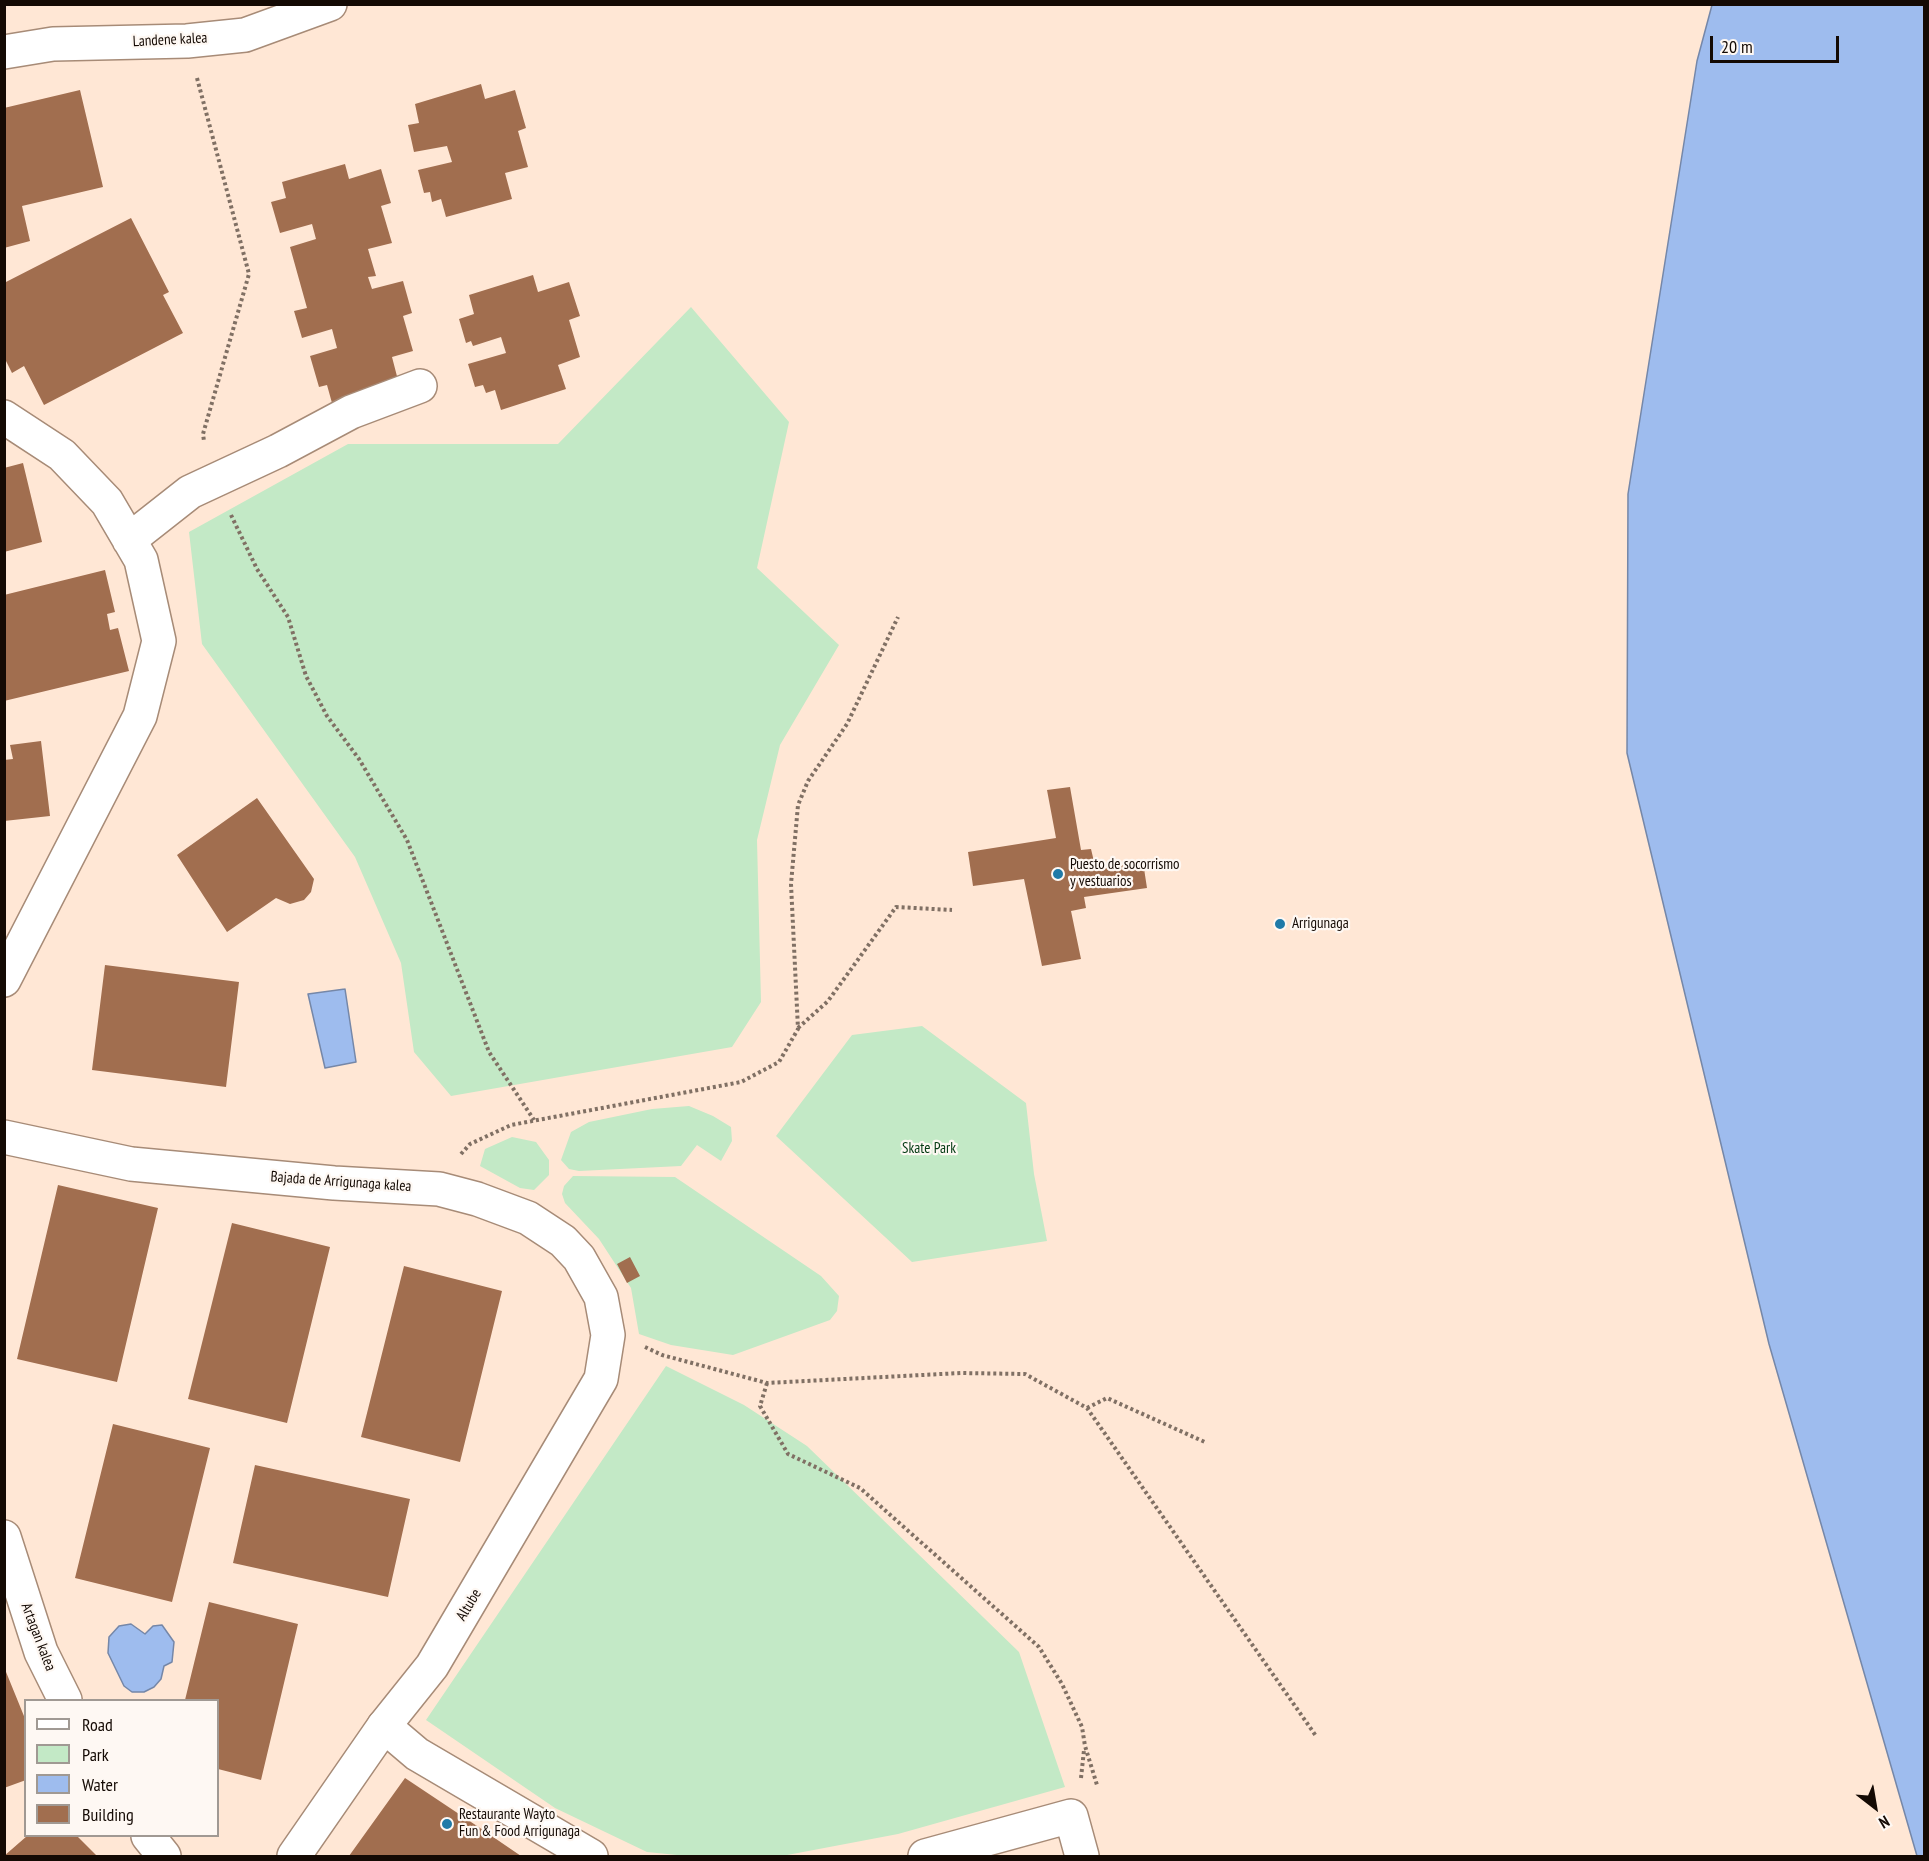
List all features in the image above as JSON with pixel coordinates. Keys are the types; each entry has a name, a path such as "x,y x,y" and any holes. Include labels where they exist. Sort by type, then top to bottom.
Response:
{"street":[{"name":"Landene kalea","path":"4,52 53,44 187,41 247,20 330,4"},
{"path":"129,540 190,492 351,412 420,386"},
{"path":"4,417 62,455 107,502 141,560 159,641 140,716 4,980"},
{"name":"Bajada de Arrigunaga kalea","path":"4,1137 131,1164 334,1183 439,1189 477,1199 528,1218 563,1241 579,1258 601,1297 608,1335"},
{"name":"Altube","path":"294,1857 384,1726 432,1666 601,1379 608,1335"},
{"name":"Artagan kalea","path":"4,1537 41,1652 64,1699"},
{"path":"384,1726 417,1754 591,1857"},
{"path":"926,1857 1071,1816 1082,1857"},
{"path":"149,1837 164,1857"}],"path":[{"path":"187,41 249,274 203,434 209,470 257,569 288,617 306,676 327,716 359,759 407,840 489,1052 534,1120"},
{"path":"798,1029 790,884 798,805 808,782 847,724 898,617"},
{"path":"439,1189 453,1164 470,1144 511,1125 741,1082 779,1062 798,1029 828,1000 896,908 952,910"},
{"path":"608,1335 626,1338 662,1355 767,1383 961,1373 1025,1374 1087,1408 1316,1736"},
{"path":"767,1383 760,1406 788,1454 860,1488 1039,1647 1062,1684 1082,1727 1084,1746"},
{"path":"1087,1408 1107,1398 1208,1443"}],"green space":[{"path":"691,307 789,422 757,568 839,645 780,745 757,840 761,1002 732,1047 451,1096 414,1052 401,963 355,857 202,644 189,532 348,444 558,444"},
{"name":"Skate Park","path":"922,1026 1026,1103 1034,1174 1047,1241 912,1262 776,1136 852,1035"},
{"path":"689,1106 731,1127 732,1141 721,1161 697,1145 681,1166 579,1171 569,1169 561,1160 571,1132 589,1122 652,1109"},
{"path":"512,1137 536,1142 549,1160 549,1175 534,1190 520,1188 480,1166 485,1149"},
{"path":"573,1176 675,1177 821,1276 839,1296 837,1311 830,1320 733,1355 671,1345 639,1334 631,1288 599,1239 565,1203 562,1194 564,1186"},
{"path":"666,1366 744,1405 807,1446 1019,1652 1065,1787 898,1834 782,1856 687,1856 647,1852 555,1808 426,1720"}],"water":[{"path":"1712,5 1924,5 1924,1856 1917,1856 1769,1344 1627,753 1628,494 1697,61"},
{"path":"345,989 356,1062 325,1068 308,994"},
{"path":"131,1624 145,1634 153,1626 162,1625 174,1642 172,1662 164,1666 161,1679 154,1687 144,1692 132,1692 124,1686 108,1653 109,1637 119,1626"}],"building":[{"path":"481,84 485,99 515,90 526,128 518,131 528,167 505,173 512,199 446,217 441,199 432,202 430,192 424,193 418,170 452,162 447,146 414,152 408,125 419,123 415,104"},
{"path":"80,90 103,187 22,206 30,241 4,248 4,108"},
{"path":"345,164 349,179 381,169 391,203 381,206 392,243 368,249 376,276 368,277 372,289 403,281 412,313 403,316 413,351 392,357 399,384 332,403 327,385 319,387 310,356 337,348 332,329 302,338 294,311 307,308 290,247 316,239 312,224 280,233 271,202 286,198 282,182"},
{"path":"131,218 169,292 163,295 183,333 44,405 24,366 12,373 4,357 4,283"},
{"path":"533,275 538,292 569,282 580,316 569,320 580,357 558,365 566,389 501,410 495,390 486,393 483,385 475,387 468,364 506,353 501,337 473,346 471,341 466,343 459,319 474,314 469,295"},
{"path":"23,463 42,542 4,552 4,468"},
{"path":"105,570 115,612 107,614 110,630 118,628 129,671 4,701 4,595"},
{"path":"41,741 50,816 4,821 4,760 13,759 10,745"},
{"name":"Puesto de socorrismo y vestuarios","path":"1070,787 1081,850 1091,849 1096,870 1143,862 1147,888 1084,897 1086,908 1071,911 1081,959 1042,966 1024,879 973,886 968,852 1056,838 1047,790"},
{"path":"257,798 314,879 311,892 304,900 290,904 276,898 227,932 177,855"},
{"path":"105,965 239,982 226,1087 92,1070"},
{"path":"58,1185 158,1208 117,1382 17,1359"},
{"path":"232,1223 330,1247 287,1423 188,1399"},
{"path":"630,1257 640,1276 627,1283 617,1264"},
{"path":"404,1266 502,1291 460,1462 361,1437"},
{"path":"113,1424 210,1448 172,1602 75,1578"},
{"path":"255,1465 410,1499 388,1597 233,1563"},
{"path":"209,1602 298,1624 261,1780 219,1769 219,1699 185,1699"},
{"path":"4,1667 24,1716 24,1781 4,1788"},
{"path":"405,1778 480,1828 521,1856 349,1856"},
{"path":"26,1837 78,1837 97,1856 4,1856"}],"place":[{"name":"Puesto de socorrismo y vestuarios","path":"1058,874"},
{"name":"Arrigunaga","path":"1280,924"},
{"name":"Restaurante Wayto Fun & Food Arrigunaga","path":"447,1824"}]}
